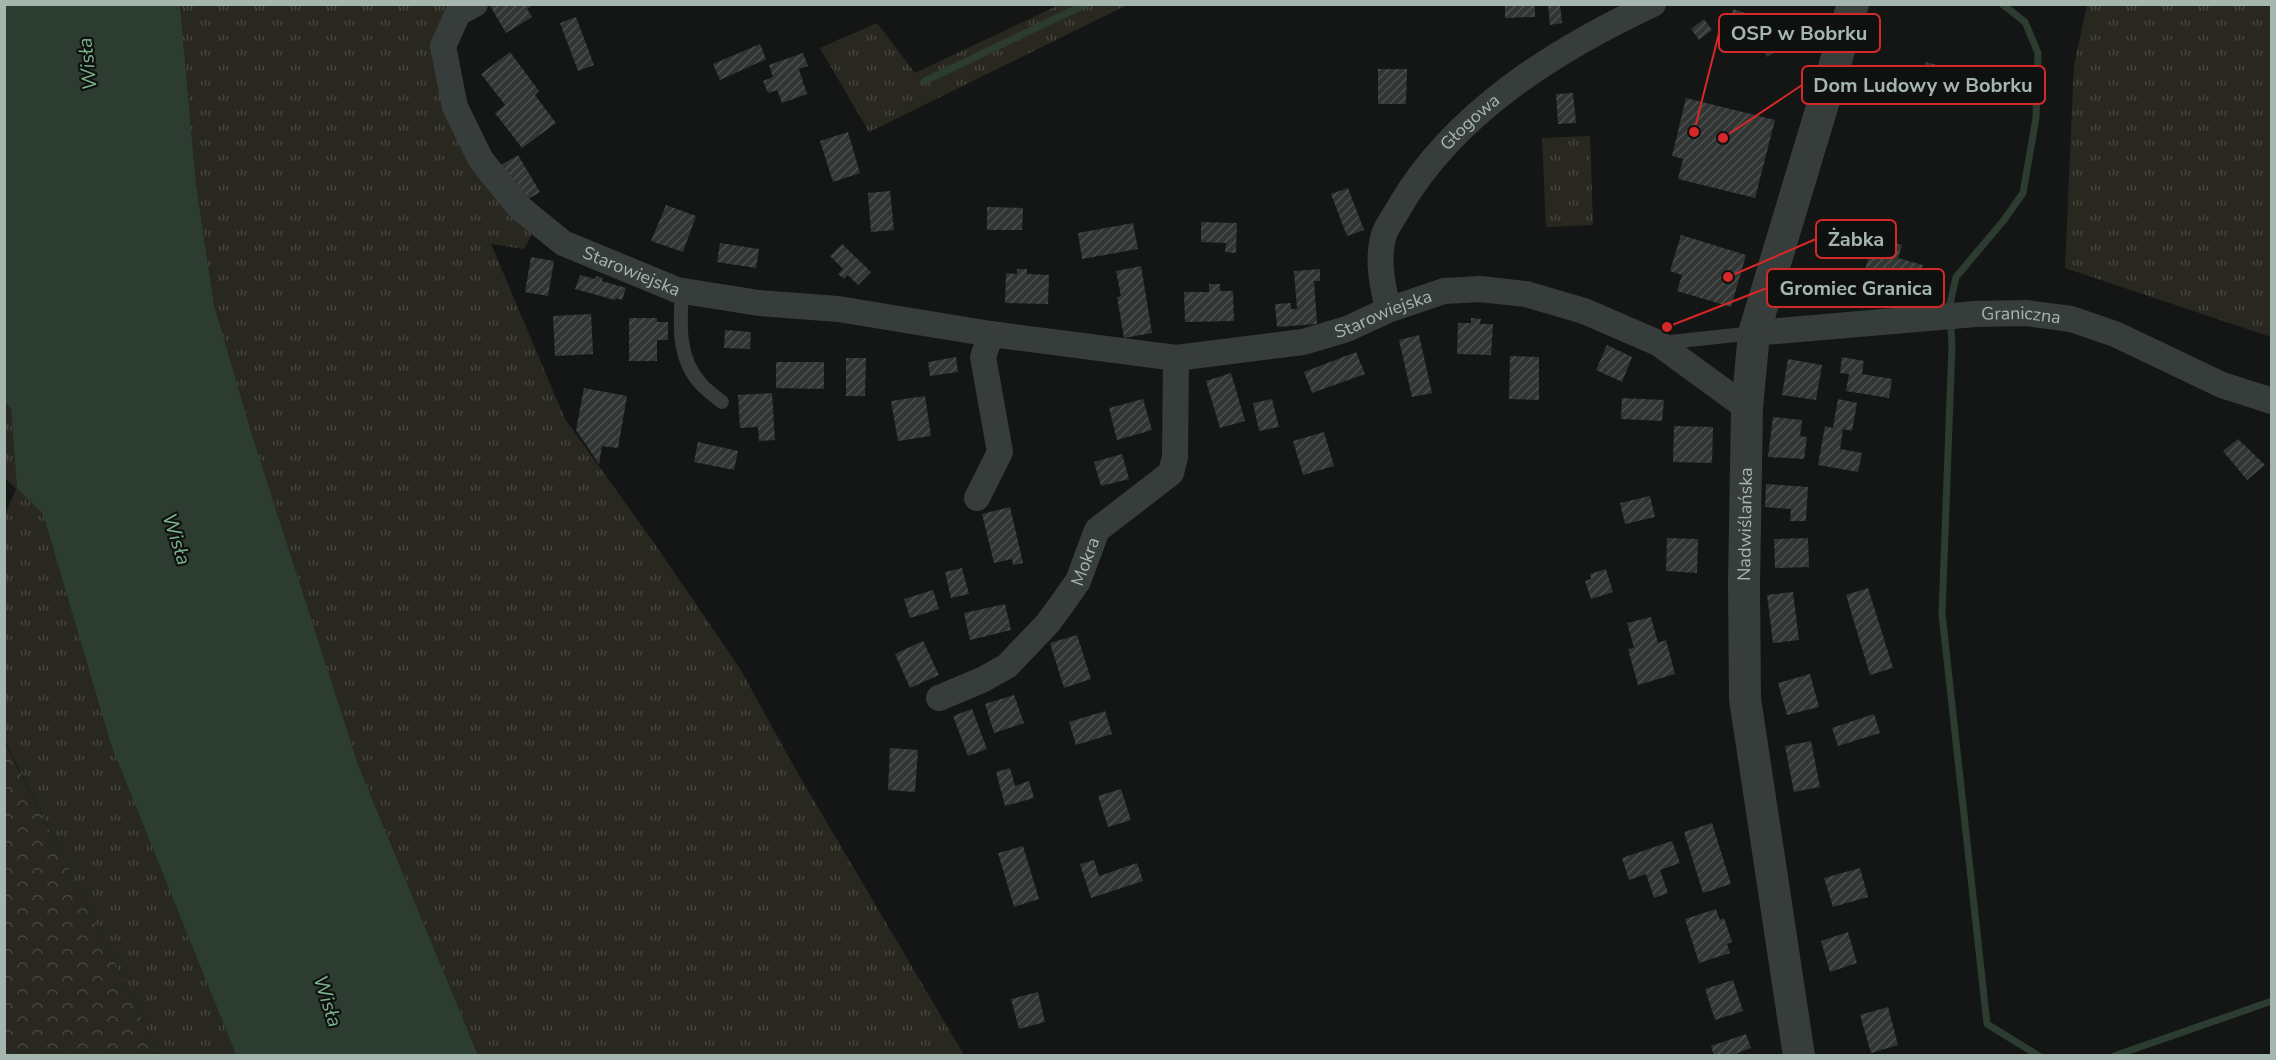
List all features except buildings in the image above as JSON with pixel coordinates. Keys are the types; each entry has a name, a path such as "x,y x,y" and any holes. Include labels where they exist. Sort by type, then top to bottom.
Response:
{"street":[{"name":"Starowiejska","path":"475,4 458,13 443,46 455,107 481,160 519,207 563,243 682,291 759,303 838,309 991,334 1176,358 1303,342 1347,329 1388,310 1444,291 1480,289 1526,294 1584,311 1658,343 1747,408"},
{"name":"Głogowa","path":"1388,310 1380,272 1383,236 1412,186 1442,148 1492,102 1563,51 1653,4"},
{"name":"Nadwiślańska","path":"1799,1056 1745,699 1747,408 1754,333 1852,4"},
{"name":"Graniczna","path":"1754,333 1975,314 2026,313 2060,317 2115,334 2222,385 2271,400"},
{"path":"976,498 1000,453 983,357 991,334"},
{"name":"Mokra","path":"939,698 982,681 1007,666 1048,623 1078,581 1097,530 1171,473 1175,457 1176,358"}],"lane":[{"path":"682,291 680,326 684,357 700,383 722,402"},
{"path":"1658,343 1754,333"}],"green space":[{"path":"180,5 448,5 449,8 435,33 438,63 535,229 524,249 491,244 565,419 739,667 800,777 964,1055 478,1055 359,767 253,438 214,305 196,184"},
{"path":"1059,5 1127,5 869,132 820,48 877,23 915,73"},
{"path":"2087,5 2271,5 2271,337 2065,268 2074,65"},
{"path":"1590,136 1593,225 1546,227 1542,138"},
{"path":"4,401 11,409 17,489 43,514 111,745 236,1055 160,1055 5,741 4,517 16,489 5,478"},
{"path":"4,741 58,846 160,1055 5,1055"}],"water":[{"name":"Wisła","path":"5,4 180,5 196,184 214,305 253,438 359,767 478,1055 236,1055 111,745 43,514 17,489 11,409 4,401"}],"waterway":[{"path":"925,81 1086,4"},
{"path":"1950,304 1956,277 2004,220 2023,193 2036,118 2038,53 2025,22 2002,4"},
{"path":"1951,328 1942,614 1987,1024 2039,1056"},
{"path":"2114,1056 2272,1001"}],"place":[{"name":"OSP w Bobrku","path":"1694,132"},
{"name":"Dom Ludowy w Bobrku","path":"1723,138"},
{"name":"Żabka","path":"1728,277"},
{"name":"Gromiec Granica","path":"1667,327"}]}
